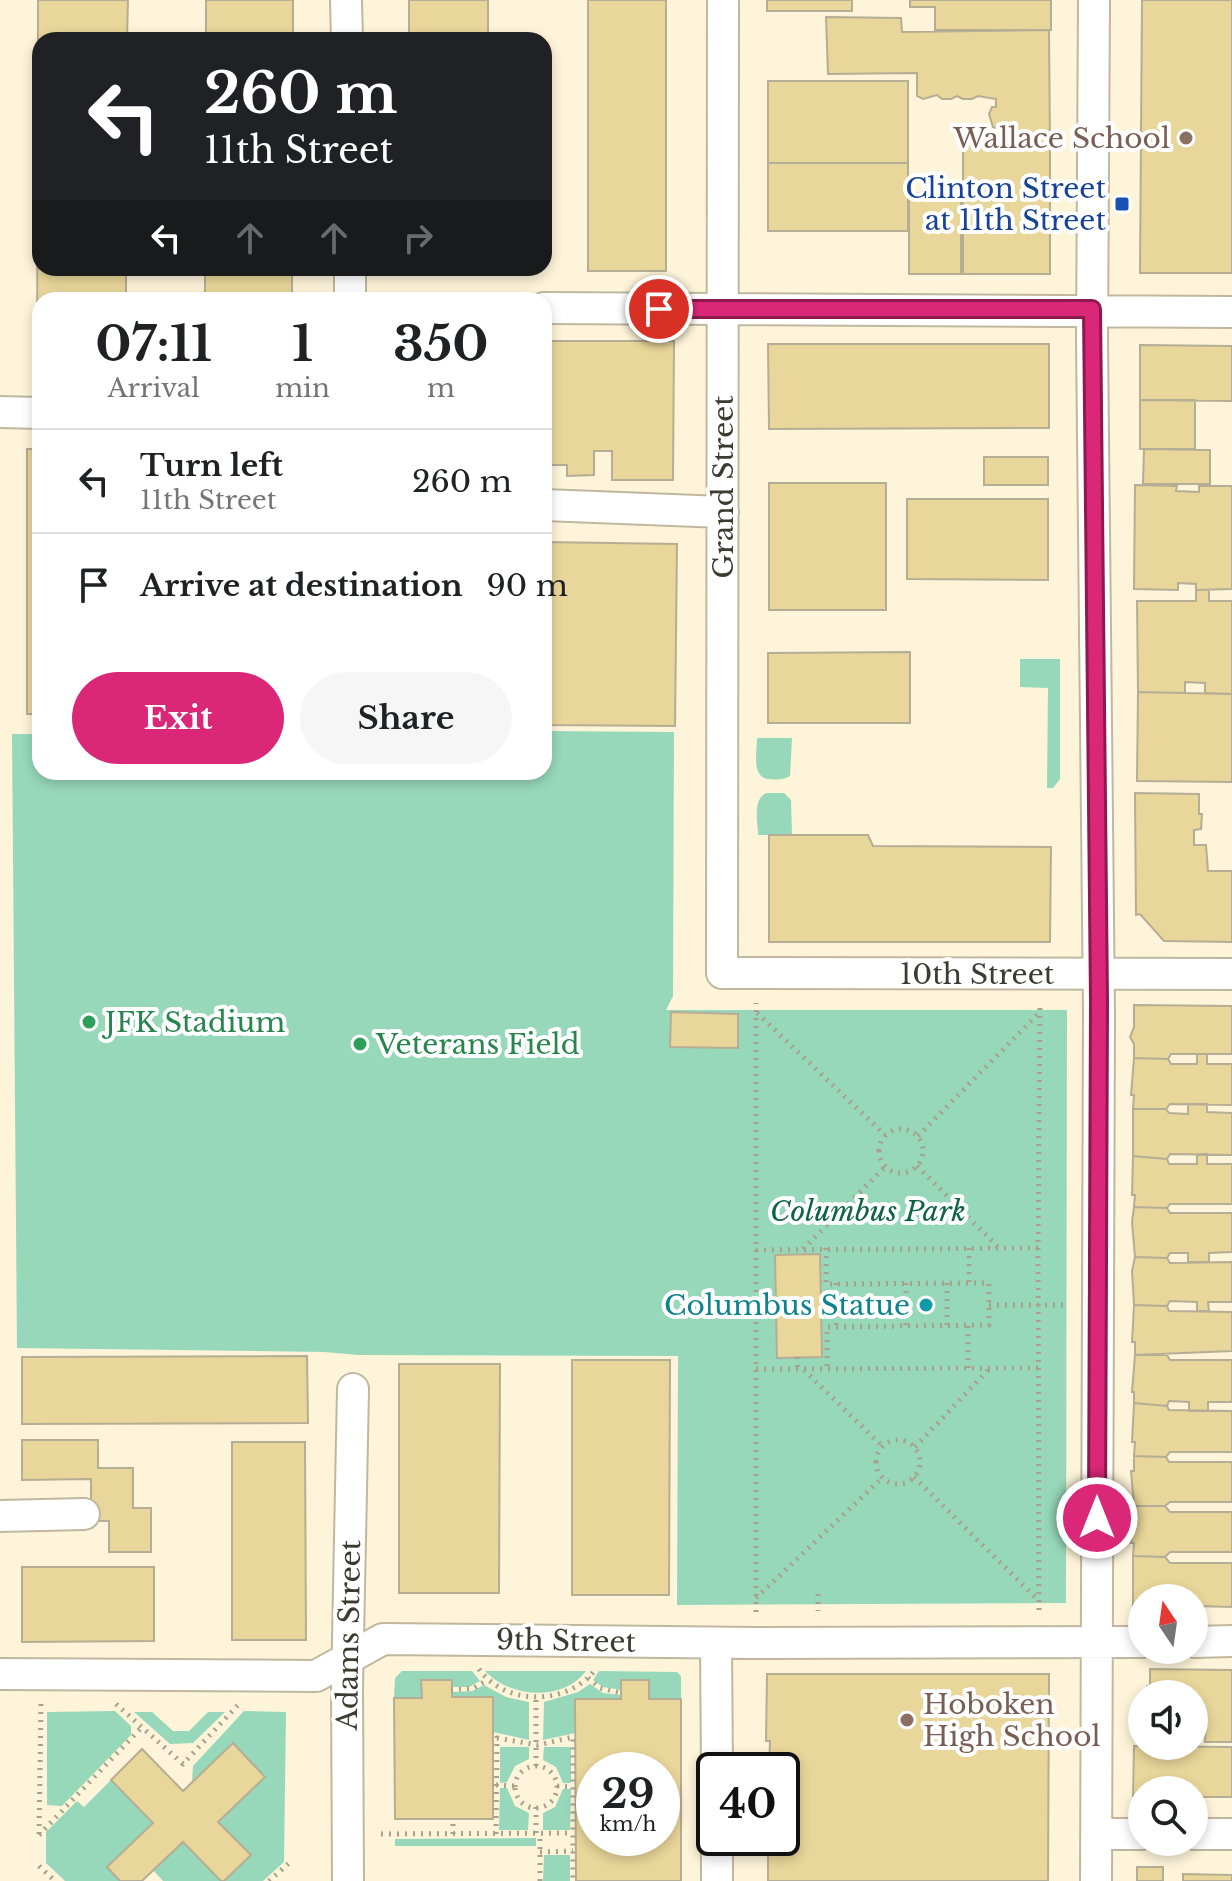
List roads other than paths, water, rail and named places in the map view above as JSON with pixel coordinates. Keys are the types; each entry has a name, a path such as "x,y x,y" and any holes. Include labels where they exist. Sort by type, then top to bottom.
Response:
{"street":[{"path":"346,0 347,32"},
{"name":"Grand Street","path":"722,973 723,0"},
{"path":"1094,0 1092,309 1099,974 1096,1881"},
{"path":"552,308 1232,312"},
{"path":"0,412 32,413"},
{"path":"552,505 723,512"},
{"name":"10th Street","path":"722,973 1232,974"},
{"name":"Adams Street","path":"348,1881 353,1389"},
{"path":"0,1516 84,1514"},
{"name":"9th Street","path":"0,1674 316,1676 383,1639 716,1643 1128,1642"},
{"path":"1208,1642 1232,1641"},
{"path":"716,1643 717,1752"},
{"path":"1097,1834 1128,1834"},
{"path":"1208,1834 1232,1834"},
{"path":"717,1856 717,1881"}],"place":[{"name":"Wallace School","path":"1186,138"},
{"name":"Clinton Street at 11th Street","path":"1122,204"},
{"name":"JFK Stadium","path":"89,1022"},
{"name":"Veterans Field","path":"360,1044"},
{"name":"Columbus Statue","path":"926,1305"},
{"name":"Hoboken High School","path":"907,1720"}],"park label":[{"name":"Columbus Park","path":"868,1211"}]}
